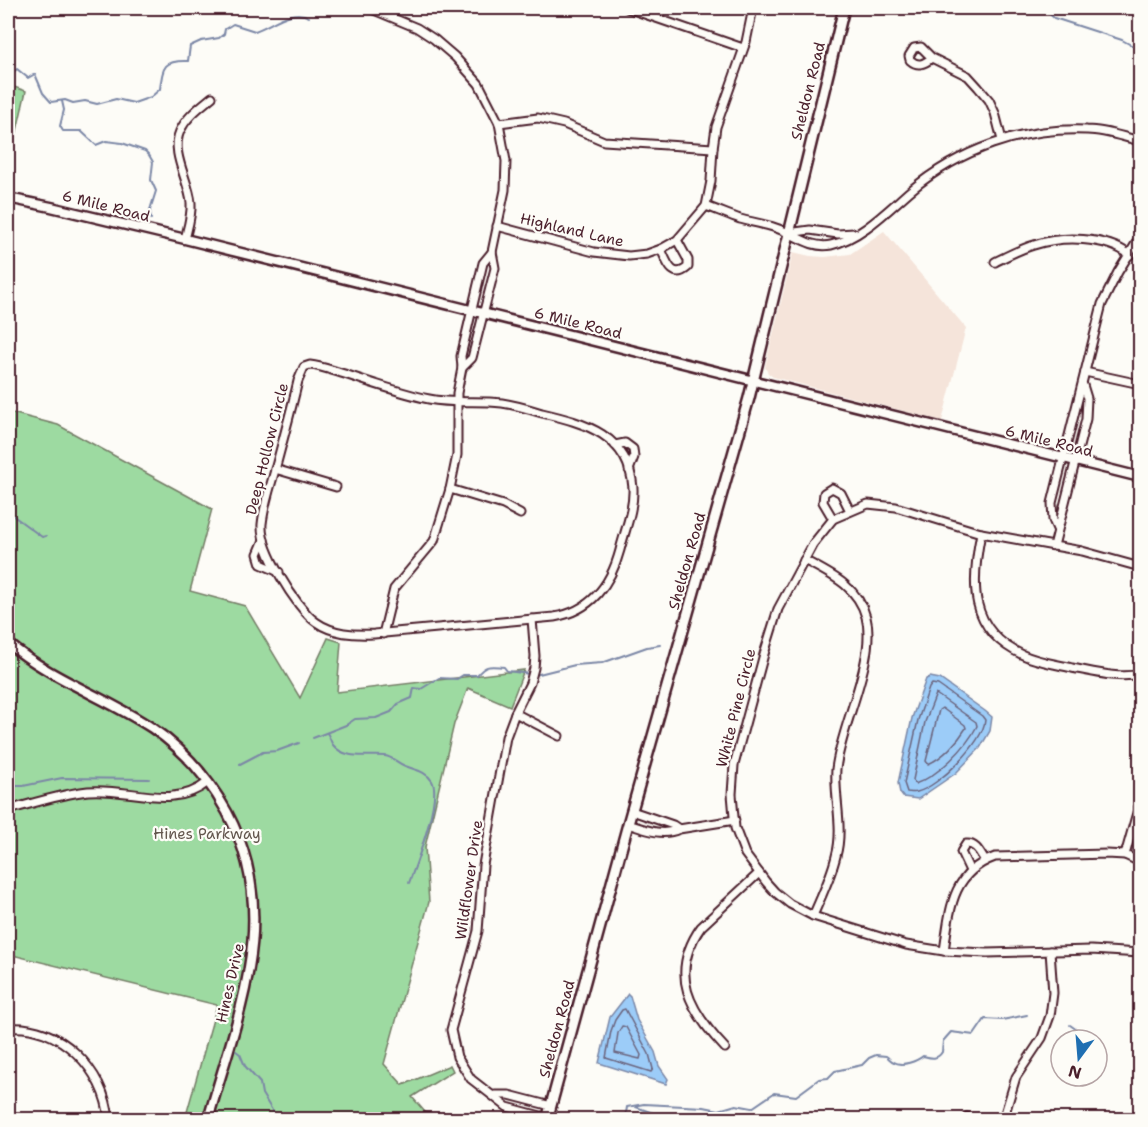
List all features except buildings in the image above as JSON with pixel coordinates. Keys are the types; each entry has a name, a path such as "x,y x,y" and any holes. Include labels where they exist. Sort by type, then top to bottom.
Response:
{"main road":[{"name":"Sheldon Road","path":"548,1119 628,824 739,434 844,8"}],"street":[{"path":"369,8 417,28 455,57 479,84 499,123 506,161 506,180 492,252 495,268 472,358 462,368"},
{"path":"627,8 743,48"},
{"path":"753,8 750,26 716,128 706,206 788,233 807,243 830,245 846,240 878,219 932,174 963,156 1002,141 1027,134 1088,129 1140,141"},
{"path":"932,58 968,76 989,100 1002,141"},
{"path":"185,239 191,203 178,152 178,139 187,119 212,97"},
{"path":"499,123 538,118 564,124 604,141 713,148"},
{"name":"6 Mile Road","path":"8,198 185,239 1140,477"},
{"name":"Highland Lane","path":"497,226 594,252 638,255 661,249 677,240 706,206"},
{"path":"788,233 810,230 838,234 855,233"},
{"path":"1057,529 1053,520 1052,503 1102,304 1118,272 1140,237"},
{"path":"661,249 671,270 676,273 682,272 688,267 688,260 677,240"},
{"path":"995,261 1036,244 1069,240 1107,244 1122,249 1130,255"},
{"path":"383,634 394,590 434,541 450,489 457,455 457,401 462,368 461,356 483,263 492,252"},
{"name":"Deep Hollow Circle","path":"315,366 429,399 457,401 503,403 575,421 596,429 615,445 629,470 633,487 632,506 616,563 606,586 593,600 573,612 560,616 383,634 351,634 333,630 317,622 303,610 280,573 264,540 262,526 298,381 304,367 315,366"},
{"path":"1085,372 1140,384"},
{"path":"1054,546 1086,419 1087,398 1083,385"},
{"name":"Deep Hollow Circle","path":"615,445 625,443 633,449 634,457 629,470"},
{"path":"275,469 336,487"},
{"path":"833,519 823,502 824,493 832,488 841,493 850,511"},
{"path":"450,489 503,505 520,514"},
{"name":"White Pine Circle","path":"1140,567 1095,554 981,533 896,507 868,504 833,519 804,560 783,597 774,619 732,779 735,828 746,854 775,892 790,904 813,916 906,945 944,951 1140,953"},
{"path":"981,533 974,572 977,603 989,627 1005,644 1023,656 1041,661 1116,676 1140,674"},
{"name":"Deep Hollow Circle","path":"264,540 258,554 261,564 280,573"},
{"path":"804,560 838,579 850,589 860,601 866,617 868,634 867,653 836,769 839,829 837,855 813,916"},
{"name":"Wildflower Drive","path":"532,619 534,668 506,737 483,865 478,931 451,1030 457,1057 471,1079 485,1091 551,1106"},
{"name":"Hines Drive","path":"8,643 51,673 153,729 181,751 208,782 226,811 241,844 250,876 255,921 252,956 208,1119"},
{"path":"515,713 559,736"},
{"path":"8,810 55,796 88,791 173,797 194,793 208,782"},
{"path":"1125,855 1140,802"},
{"path":"632,811 679,829"},
{"path":"628,824 655,832 670,833 679,829 735,820"},
{"path":"970,871 961,852 966,844 971,843 976,846 985,861"},
{"path":"944,951 951,902 965,876 985,861 995,857 1107,854 1125,855 1140,862"},
{"path":"725,1048 704,1024 690,1000 685,983 686,962 695,936 701,927 759,873"},
{"path":"1003,1119 1016,1077 1042,1038 1050,1016 1053,993 1050,951"},
{"path":"8,1028 40,1031 71,1049 99,1082 110,1119"},
{"name":"Wildflower Drive","path":"495,1095 507,1107 548,1119"}],"shaded area":[{"path":"884,231 966,328 942,421 773,377 765,367 793,252 825,257 850,254"}],"green space":[{"path":"8,85 26,91 8,170"},
{"name":"Hines Parkway","path":"8,412 58,425 212,509 190,591 245,606 300,698 328,638 341,642 337,692 524,670 510,706 468,688 454,724 425,847 429,902 384,1064 403,1085 450,1065 453,1071 412,1097 431,1119 185,1119 217,1005 8,954"}],"water":[{"path":"930,677 940,679 992,717 990,731 980,748 956,773 918,799 903,797 898,783 912,718 926,679"},
{"path":"628,994 637,1020 655,1052 659,1066 668,1079 666,1084 599,1063 610,1017"}],"waterway":[{"path":"1043,8 1054,18 1122,40 1140,50"},
{"path":"8,76 17,69 28,78 35,74 43,93 51,102 65,100 73,103 85,101 97,104 116,99 134,103 151,97 160,89 166,66 174,62 188,61 190,46 201,41 219,38 224,34 225,29 233,24 255,31 296,14 309,17"},
{"path":"62,101 64,110 60,126 63,131 81,131 96,145 106,141 122,143 145,151 149,155 153,162 151,180 156,191 150,210 151,219"},
{"path":"8,512 42,537 46,536"},
{"path":"535,675 575,665 602,663 647,647 660,645"},
{"path":"313,738 355,719 376,718 391,712 398,704 412,698 414,688 421,689 439,678 457,679 463,675 477,675 486,667 492,666 504,667 507,671 530,674"},
{"path":"327,733 333,745 344,753 388,757 423,773 432,781 434,801 431,816 409,883"},
{"path":"240,764 263,752 277,751 299,743"},
{"path":"8,786 23,786 62,778 149,779"},
{"path":"625,1120 627,1107 644,1104 719,1110 736,1105 752,1108 774,1093 796,1096 819,1079 828,1078 835,1071 862,1065 876,1055 886,1056 893,1062 901,1064 923,1056 936,1057 942,1052 943,1041 951,1032 974,1035 985,1019 1002,1020 1027,1015"},
{"path":"1070,1025 1074,1028"},
{"path":"236,1051 260,1083 262,1094 275,1115 281,1120"},
{"path":"636,1107 673,1120"}]}
